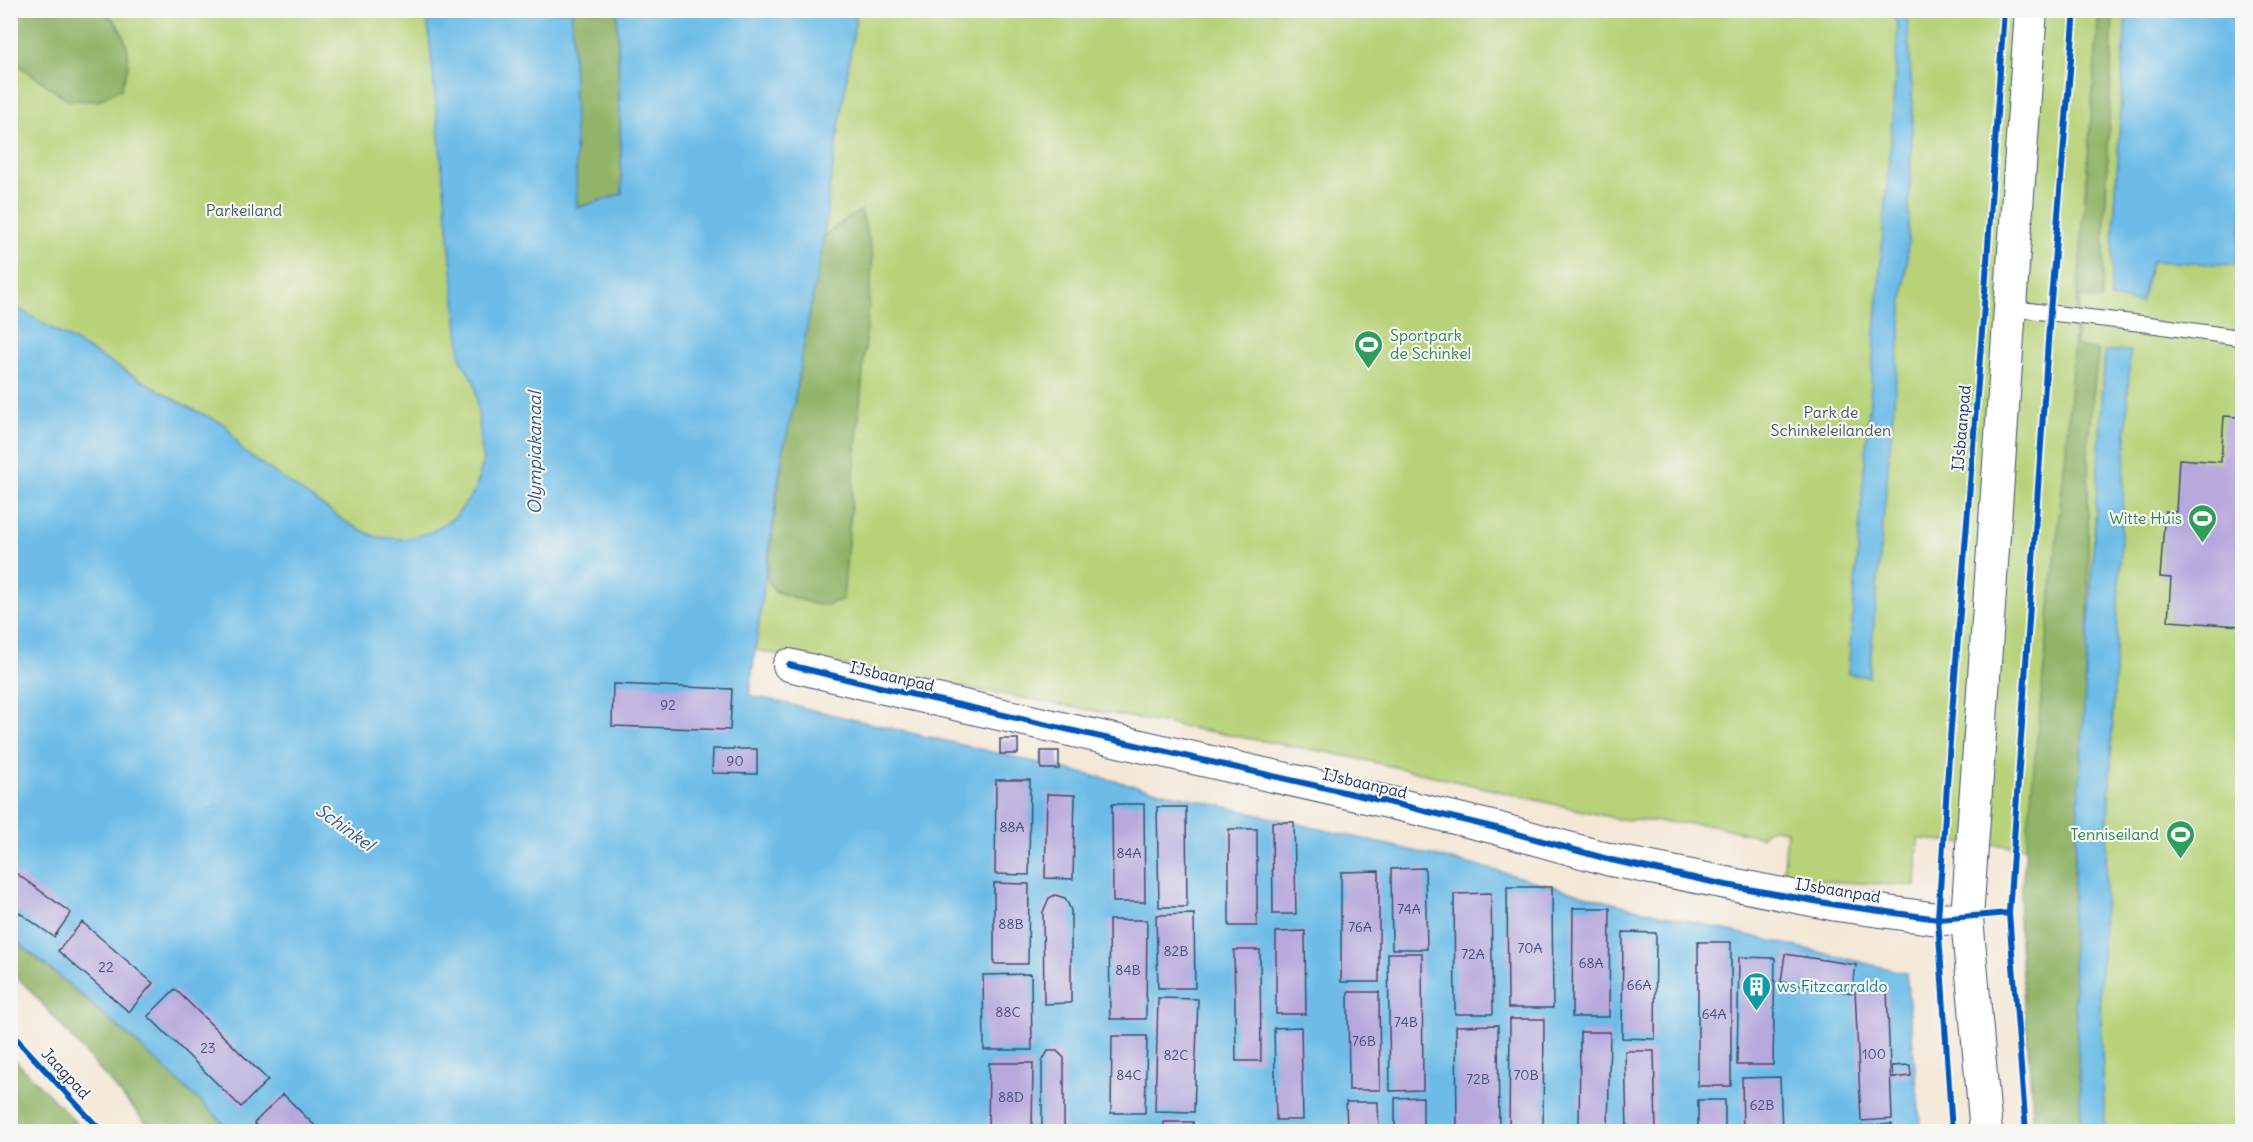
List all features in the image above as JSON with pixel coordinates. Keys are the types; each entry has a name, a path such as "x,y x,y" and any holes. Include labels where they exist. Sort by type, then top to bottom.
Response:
{"street":[{"path":"1986,1131 1967,918 2008,308 2031,10"},
{"name":"IJsbaanpad","path":"789,665 871,686 1496,828 1611,860 1837,905 1938,918 1967,918"}],"lane":[{"path":"2008,308 2242,338"}],"green space":[{"name":"Park de Schinkeleilanden","path":"10,11 2242,11 2242,1131 2062,1131 2040,848 1918,839 1916,886 1783,879 1787,830 1768,829 1761,837 1712,825 1618,819 1347,756 464,598 11,327"},
{"path":"10,11 102,11 108,15 119,27 127,49 128,65 121,89 97,101 68,100 11,60"},
{"path":"572,11 617,11 622,194 576,208"},
{"path":"2099,11 2113,11 2102,300 2079,297 2076,345 2098,351 2088,437 2090,1131 2034,1131 2019,917 2066,449"},
{"path":"861,211 873,256 843,599 827,605 813,604 775,591 769,583 767,574 809,249 846,219"},
{"path":"10,937 124,1032 232,1131 153,1131 32,992 11,972"},
{"path":"11,1056 84,1131 11,1131"}],"water":[{"path":"423,11 572,11 577,208 622,194 617,11 857,11 822,246 794,403 783,449 749,695 1498,871 1617,904 1906,973 1921,1131 232,1131 124,1032 11,937 10,304 186,406 226,425 243,451 349,524 376,537 404,539 431,532 455,517 475,491 483,462 475,383 461,360 428,25"},
{"path":"1892,11 1907,11 1913,108 1907,259 1869,677 1848,674 1893,108 1898,27"},
{"path":"2126,11 2242,11 2242,219 2235,265 2151,261 2141,303 2110,298"},
{"path":"2105,351 2130,351 2100,993 2105,1131 2082,1132 2071,926"}],"building":[{"name":"Witte Huis","path":"2239,407 2242,408 2242,626 2168,621 2171,578 2160,577 2165,511 2176,512 2179,459 2221,462 2224,416 2238,417"},
{"path":"613,684 732,689 730,730 612,726"},
{"path":"1000,739 1018,739 1018,754 1000,754"},
{"path":"713,749 757,749 757,774 712,773"},
{"path":"1041,751 1059,751 1059,769 1041,769"},
{"path":"996,780 1030,780 1029,875 995,874"},
{"path":"1047,794 1075,795 1073,879 1045,878"},
{"path":"1112,804 1144,804 1145,902 1113,902"},
{"path":"1157,807 1186,807 1187,907 1159,907"},
{"path":"1272,822 1294,822 1296,914 1273,914"},
{"path":"1229,829 1257,829 1257,926 1229,926"},
{"path":"1425,868 1427,949 1392,949 1391,869"},
{"path":"10,869 71,913 54,937 10,906"},
{"path":"1379,871 1379,982 1341,982 1341,872"},
{"path":"994,883 1029,884 1028,964 994,964"},
{"path":"1507,887 1552,887 1553,1008 1508,1008"},
{"path":"1491,893 1493,1014 1455,1014 1454,894"},
{"path":"1055,895 1065,898 1071,910 1071,1003 1044,1004 1043,912 1049,898"},
{"path":"1573,908 1610,908 1609,1017 1572,1017"},
{"path":"1194,914 1195,988 1158,988 1156,915"},
{"path":"1109,920 1147,920 1146,1019 1110,1019"},
{"path":"82,922 153,983 129,1012 58,951"},
{"path":"1305,931 1306,1014 1276,1014 1276,932"},
{"path":"1623,932 1656,933 1655,1039 1622,1038"},
{"path":"1698,942 1731,942 1731,1086 1698,1086"},
{"path":"1234,950 1260,950 1261,1061 1236,1061"},
{"path":"1388,953 1422,953 1423,1090 1390,1091"},
{"path":"1785,954 1856,965 1852,993 1781,982"},
{"name":"ws Fitzcarraldo","path":"1739,957 1775,958 1773,1065 1737,1065"},
{"path":"1031,974 1032,1050 984,1050 983,975"},
{"path":"1887,988 1892,1119 1861,1121 1855,989"},
{"path":"175,989 268,1080 241,1107 148,1016"},
{"path":"1348,992 1379,992 1380,1090 1349,1090"},
{"path":"1158,998 1198,999 1194,1112 1155,1111"},
{"path":"1510,1019 1544,1019 1543,1132 1509,1132"},
{"path":"1498,1025 1499,1132 1457,1132 1456,1026"},
{"path":"1301,1027 1303,1120 1276,1120 1274,1028"},
{"path":"1580,1032 1610,1032 1608,1132 1579,1132"},
{"path":"1112,1036 1147,1036 1145,1113 1111,1113"},
{"path":"1048,1051 1057,1051 1064,1058 1064,1132 1042,1132 1042,1061"},
{"path":"1625,1051 1654,1051 1656,1132 1627,1132"},
{"path":"989,1063 1033,1063 1032,1132 988,1132"},
{"path":"1910,1065 1911,1076 1893,1078 1892,1066"},
{"path":"1780,1077 1782,1132 1743,1132 1742,1078"},
{"path":"283,1094 321,1132 262,1132 254,1123"},
{"path":"1423,1097 1423,1132 1395,1132 1395,1098"},
{"path":"1698,1100 1725,1100 1725,1132 1698,1132"},
{"path":"1346,1102 1378,1102 1379,1132 1347,1132"},
{"path":"1164,1122 1193,1122 1193,1132 1164,1132"},
{"path":"1892,1124 1892,1132 1857,1132 1856,1127"},
{"path":"1119,1126 1150,1126 1150,1132 1119,1132"}],"cycle path":[{"path":"1952,1132 1938,919 2004,10"},
{"path":"2026,1132 2009,913 2050,312 2075,10"},
{"path":"789,665 1388,802 1496,828 1611,860 1726,885 1837,905 1938,919 2009,913"},
{"name":"Jaagpad","path":"10,1032 102,1132"}],"place":[{"name":"Sportpark de Schinkel","path":"1369,370"},
{"name":"Witte Huis","path":"2203,544"},
{"name":"Tenniseiland","path":"2180,860"},
{"name":"ws Fitzcarraldo","path":"1756,1012"}],"park label":[{"name":"Parkeiland","path":"244,210"}],"water label":[{"name":"Olympiakanaal","path":"534,453"},
{"name":"Schinkel","path":"345,827"}]}
